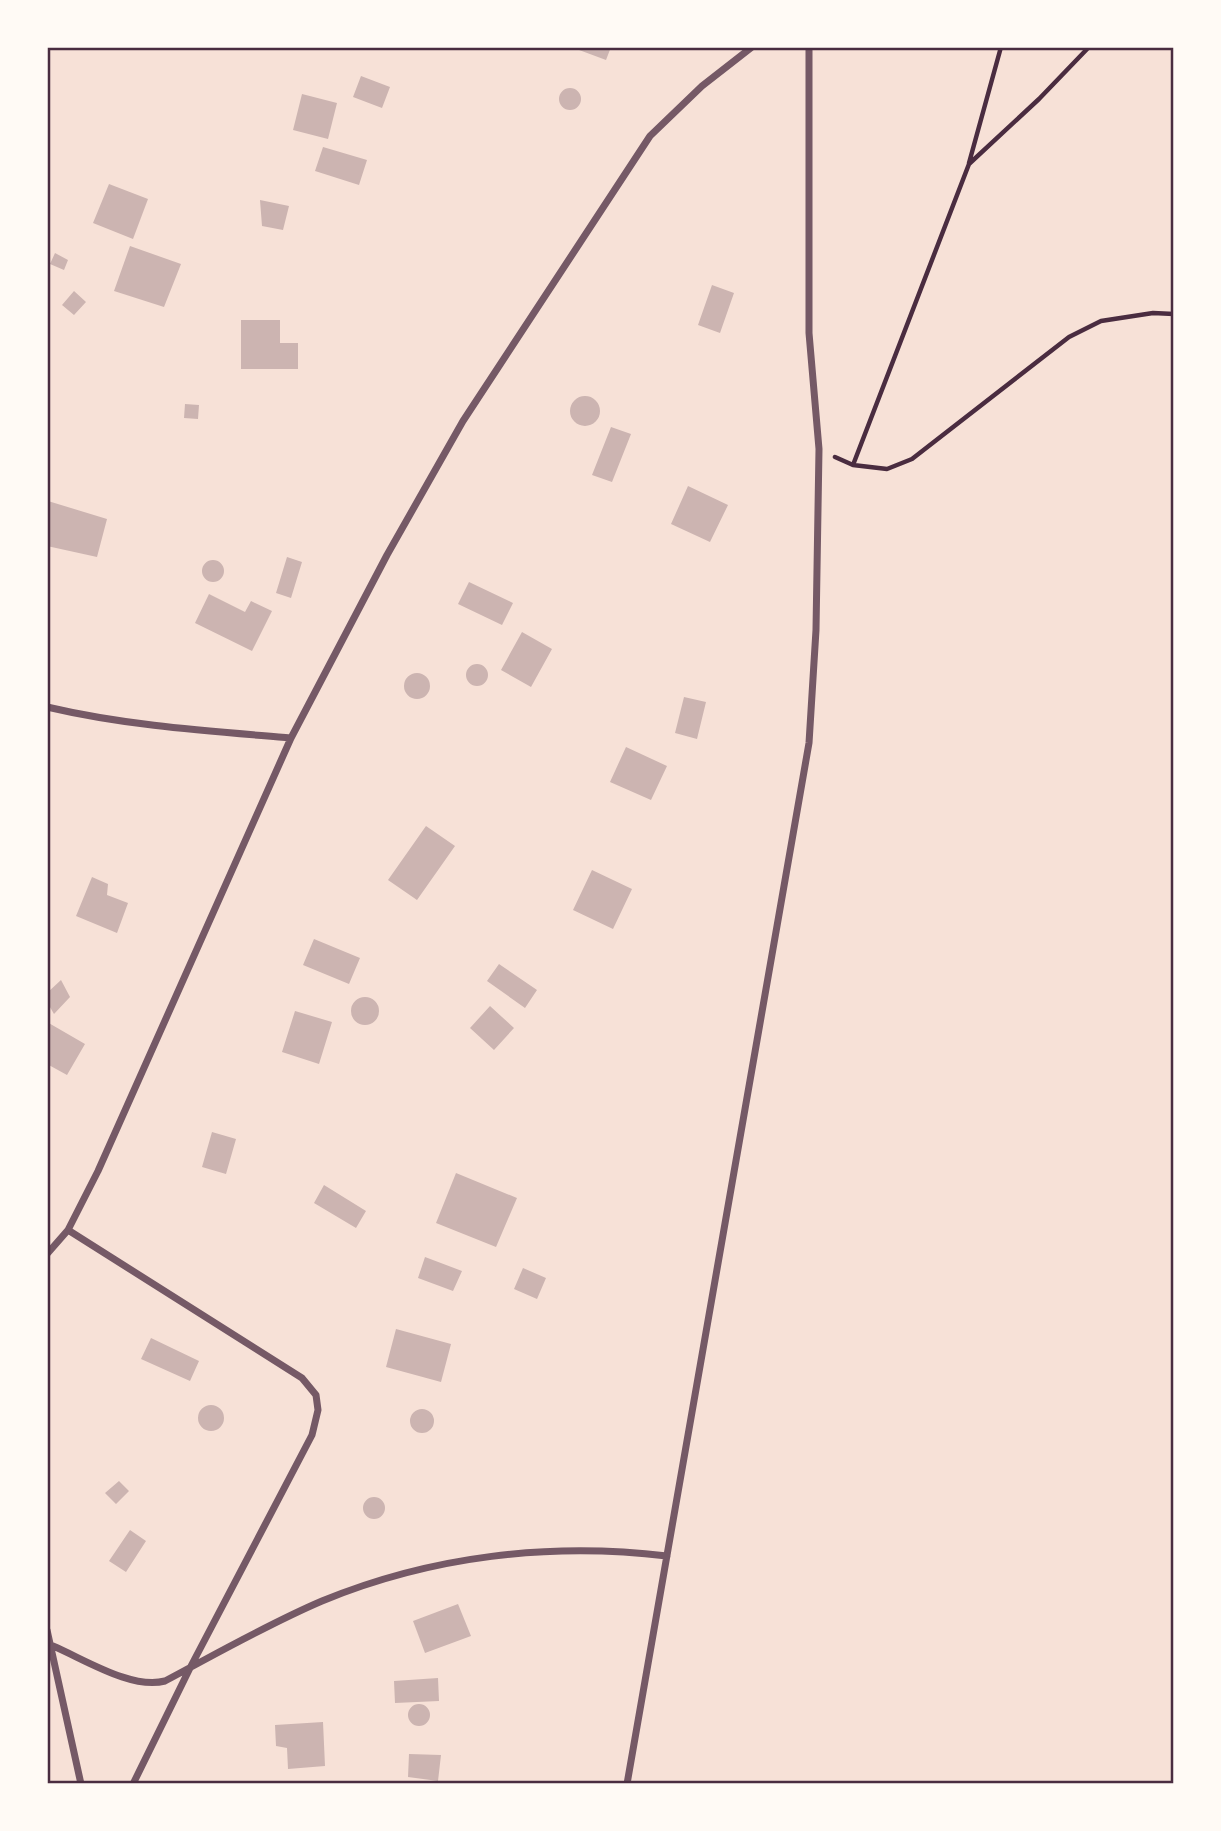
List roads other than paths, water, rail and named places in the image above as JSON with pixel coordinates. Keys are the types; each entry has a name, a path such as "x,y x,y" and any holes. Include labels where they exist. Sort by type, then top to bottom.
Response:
{"street":[{"path":"47,1254 68,1230 98,1171 292,738 387,555 463,421 650,136 702,86 752,47"},
{"path":"627,1784 809,743 816,630 819,449 809,333 809,47"},
{"path":"47,707 94,718 158,727 292,738"},
{"path":"68,1230 284,1364 316,1395 318,1410 312,1435 190,1668 133,1784"},
{"path":"53,1646 136,1682 150,1685 190,1668 319,1602 425,1566 518,1553 614,1550 667,1556"},
{"path":"47,1630 53,1646 81,1784"}]}
